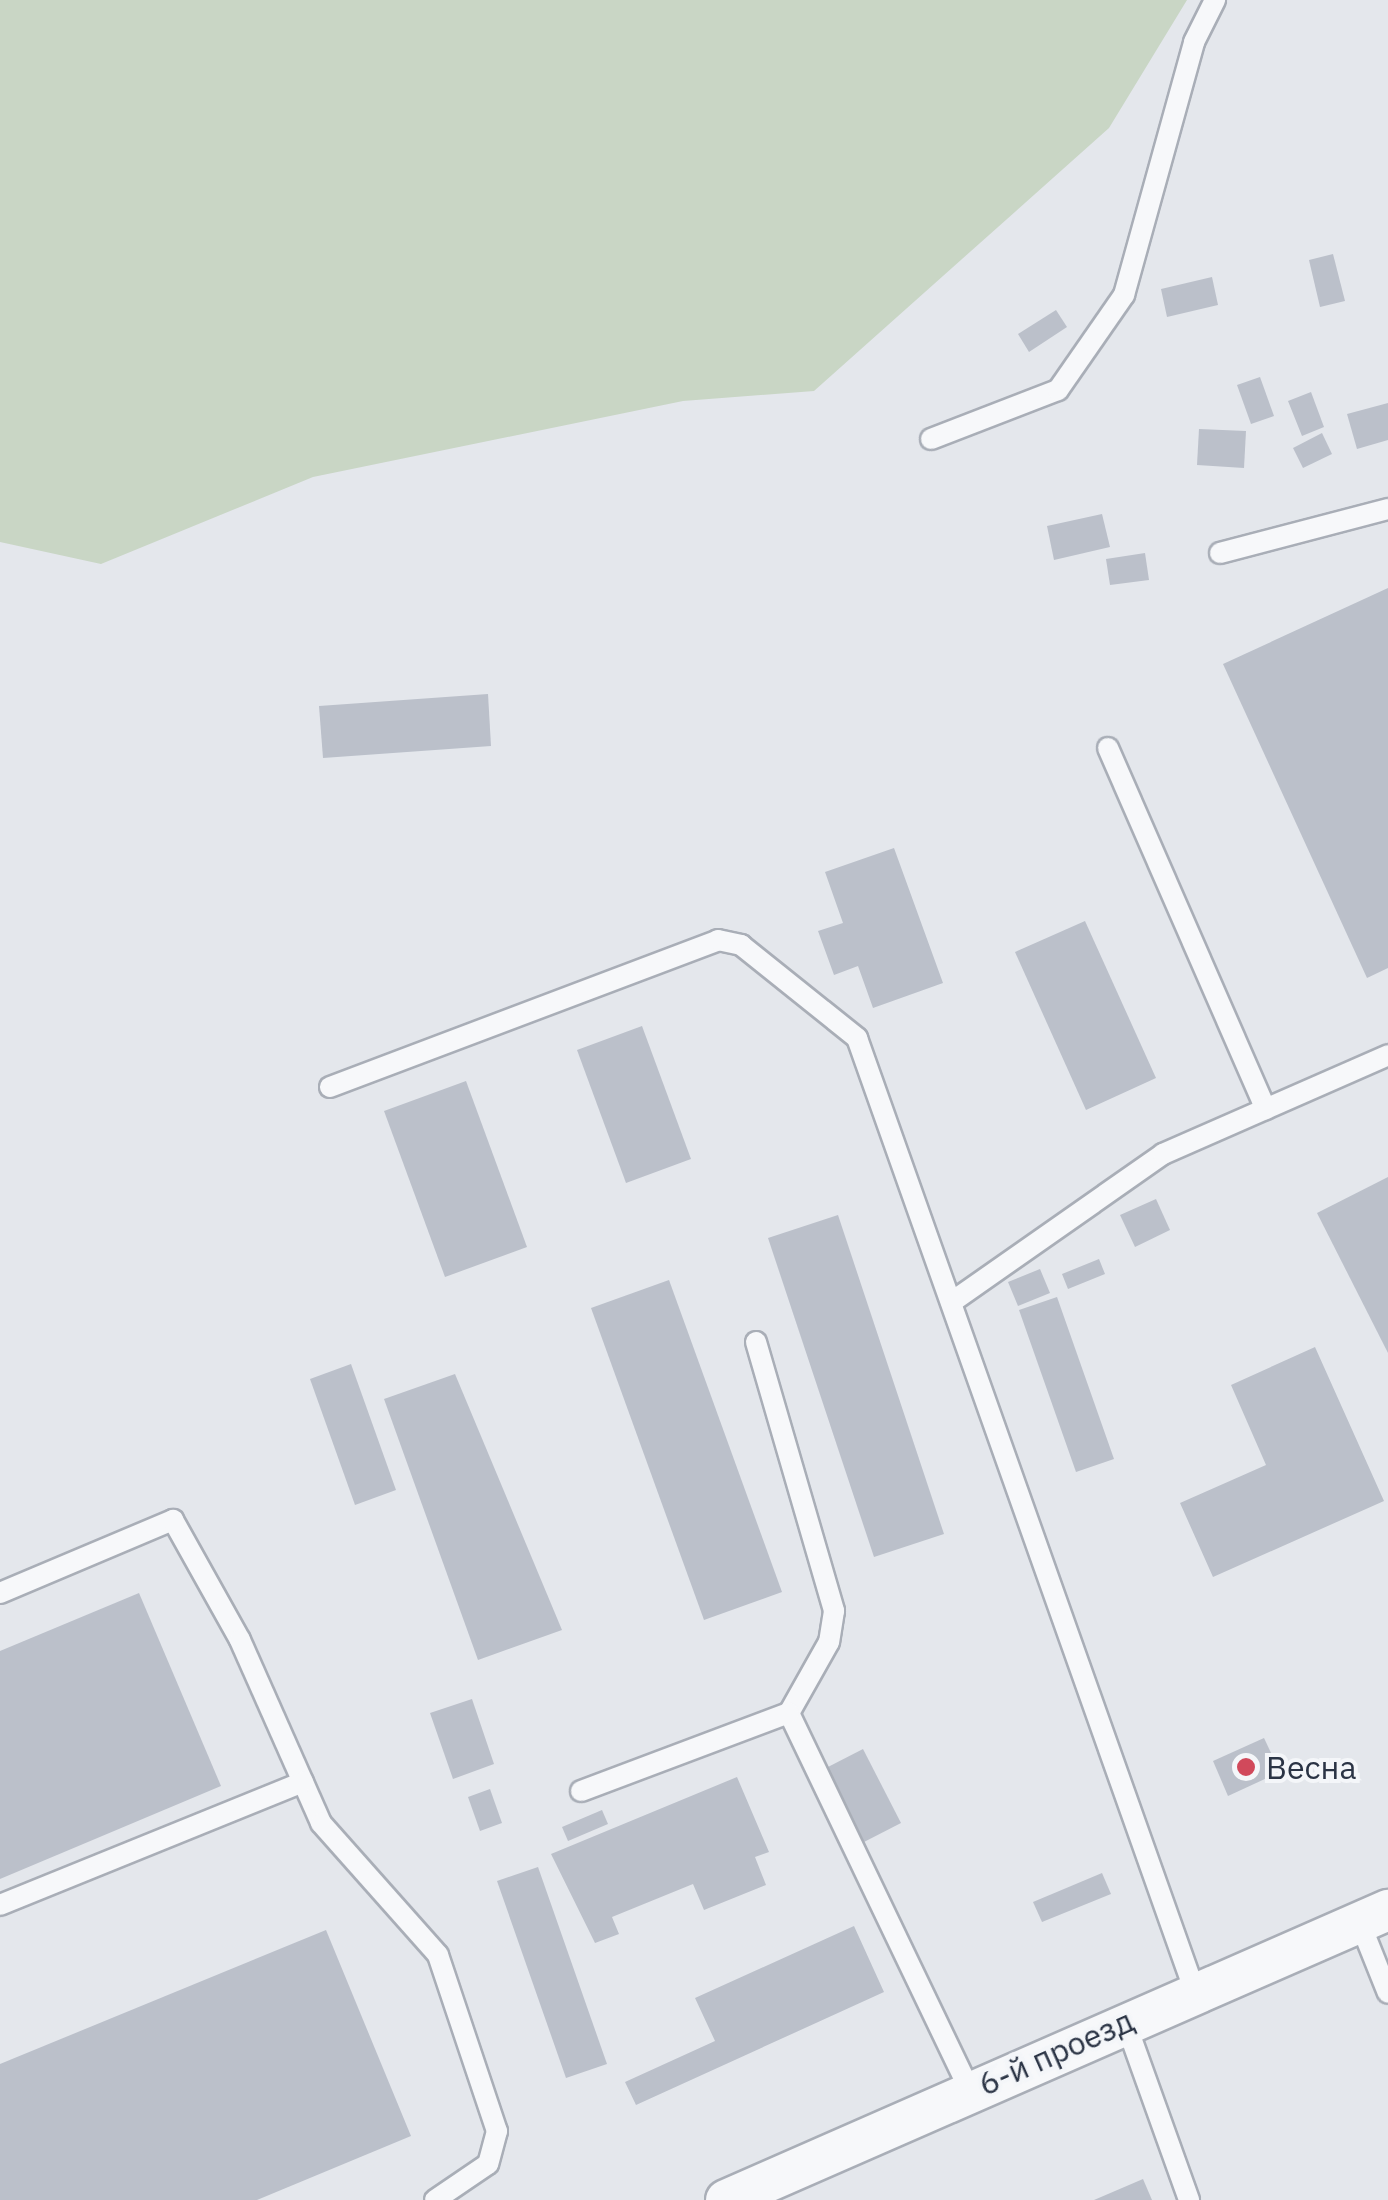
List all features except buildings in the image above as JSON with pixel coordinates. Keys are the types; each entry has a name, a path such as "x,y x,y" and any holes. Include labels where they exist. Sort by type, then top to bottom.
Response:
{"street":[{"name":"6-й проезд","path":"726,2200 1124,2021 1374,1916"}],"lane":[{"path":"931,439 1058,390 1124,295 1214,0"},
{"path":"1220,552 1388,509"},
{"path":"1108,748 1266,1109"},
{"path":"330,1087 718,940 742,945 857,1038 956,1299 1195,1992"},
{"path":"956,1299 1162,1154 1388,1055"},
{"path":"582,1792 789,1712 829,1642 834,1611 756,1342"},
{"path":"0,1593 173,1520 321,1823 438,1955 497,2131 488,2164 435,2200"},
{"path":"789,1712 970,2090"},
{"path":"0,1905 303,1782"},
{"path":"1374,1916 1388,1993"},
{"path":"1124,2021 1189,2200"}],"green space":[{"path":"0,0 1187,0 1109,128 814,391 683,401 313,477 101,564 0,542"}],"place":[{"name":"Весна","path":"1246,1767"}]}
